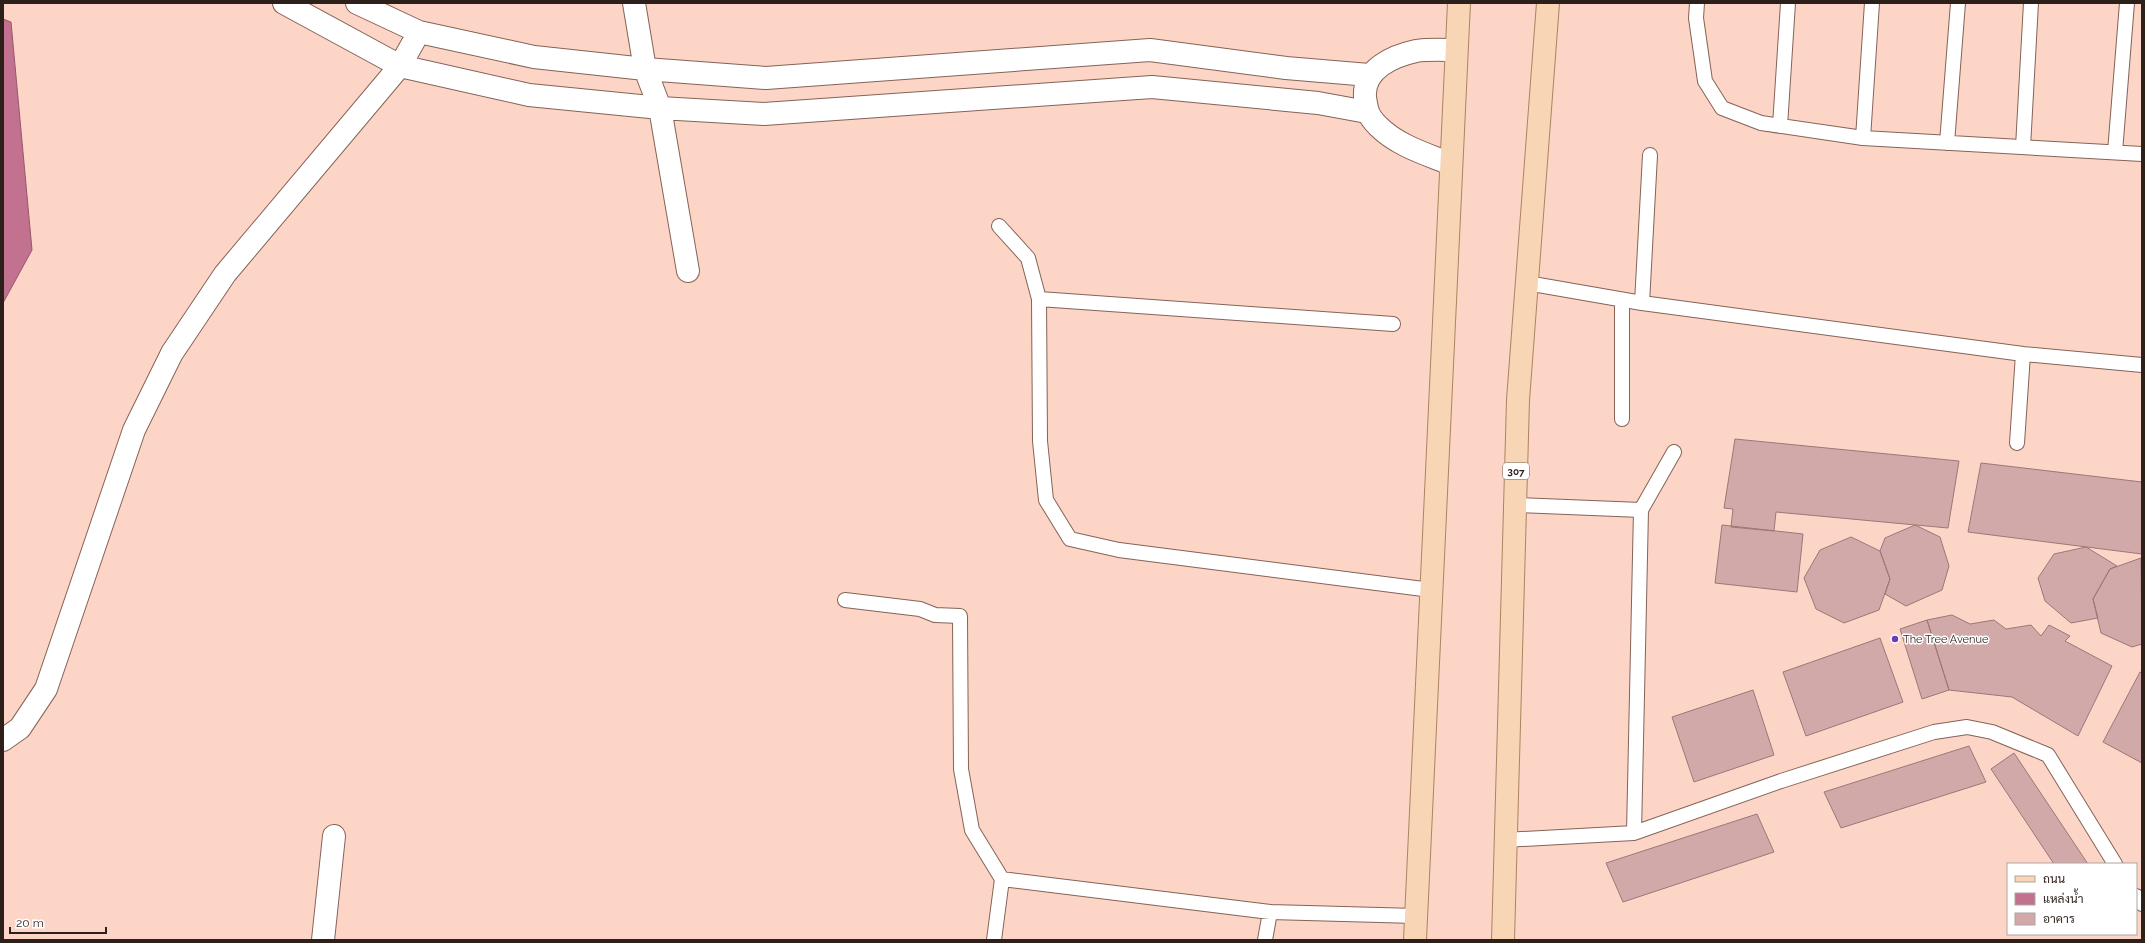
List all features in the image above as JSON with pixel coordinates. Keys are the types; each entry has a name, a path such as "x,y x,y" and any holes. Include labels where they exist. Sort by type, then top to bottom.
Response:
{"main road":[{"path":"1415,940 1459,3"},
{"name":"307","path":"1503,940 1518,400 1548,3"}],"street":[{"path":"284,3 400,66 529,94 660,108 764,114 1152,87 1318,103 1367,112"},
{"path":"357,3 419,32 534,57 645,69 766,78 1150,50 1286,68 1369,76"},
{"path":"634,3 645,69 660,108 688,271"},
{"path":"3,740 20,728 46,689 134,430 172,353 225,274 400,66 419,32"},
{"path":"1451,164 1399,143 1379,127 1367,112 1365,90 1369,76 1383,63 1417,51 1456,50"},
{"path":"323,940 334,836"}],"lane":[{"path":"1697,3 1696,18 1705,81 1722,108 1762,123 1863,138 2142,154"},
{"path":"1780,126 1788,3"},
{"path":"1863,138 1872,3"},
{"path":"1948,143 1958,3"},
{"path":"2023,147 2031,3"},
{"path":"2115,152 2127,3"},
{"path":"1642,303 1650,155"},
{"path":"999,226 1028,258 1039,299 1040,441 1046,500 1070,539 1119,550 1431,590"},
{"path":"1527,283 1642,303 2023,354 2142,365"},
{"path":"1039,299 1392,324"},
{"path":"1622,300 1622,419"},
{"path":"2017,443 2023,354"},
{"path":"1634,833 1640,510 1674,452"},
{"path":"1516,505 1640,510"},
{"path":"845,600 920,609 935,615 960,616 961,769 972,830 1002,879 994,940"},
{"path":"1505,840 1634,833 1781,781 1927,734 1967,727 1992,732 2048,755 2114,863"},
{"path":"1002,879 1270,912 1416,916"},
{"path":"1265,940 1270,912"}],"water":[{"path":"3,19 11,22 32,250 3,303"}],"building":[{"path":"1735,439 1959,461 1948,528 1776,512 1774,531 1731,527 1733,509 1724,508"},
{"path":"1981,463 2142,482 2142,554 1968,532"},
{"path":"1722,525 1803,534 1797,592 1715,583"},
{"path":"1915,525 1940,537 1949,566 1942,590 1906,606 1885,594 1890,579 1880,551 1885,538"},
{"path":"1851,537 1880,551 1890,579 1879,610 1844,623 1816,609 1804,578 1820,550"},
{"path":"2086,547 2117,566 2110,569 2093,599 2098,618 2071,623 2045,601 2038,578 2054,554"},
{"path":"2141,558 2142,644 2132,647 2101,633 2093,599 2110,569"},
{"path":"1952,615 1970,624 1994,620 2006,629 2031,625 2041,636 2049,625 2070,636 2065,641 2112,666 2078,736 2012,697 1949,690 1927,620"},
{"path":"1927,620 1949,690 1922,699 1900,629"},
{"path":"1880,638 1903,702 1806,736 1783,672"},
{"path":"2140,672 2142,673 2142,763 2103,742"},
{"path":"1753,690 1774,755 1694,782 1672,717"},
{"path":"1969,746 1986,782 1841,828 1824,792"},
{"path":"2014,753 2087,863 2053,863 1991,769"},
{"path":"1757,814 1774,852 1623,902 1606,863"}],"place":[{"name":"The Tree Avenue","path":"1895,639"}]}
